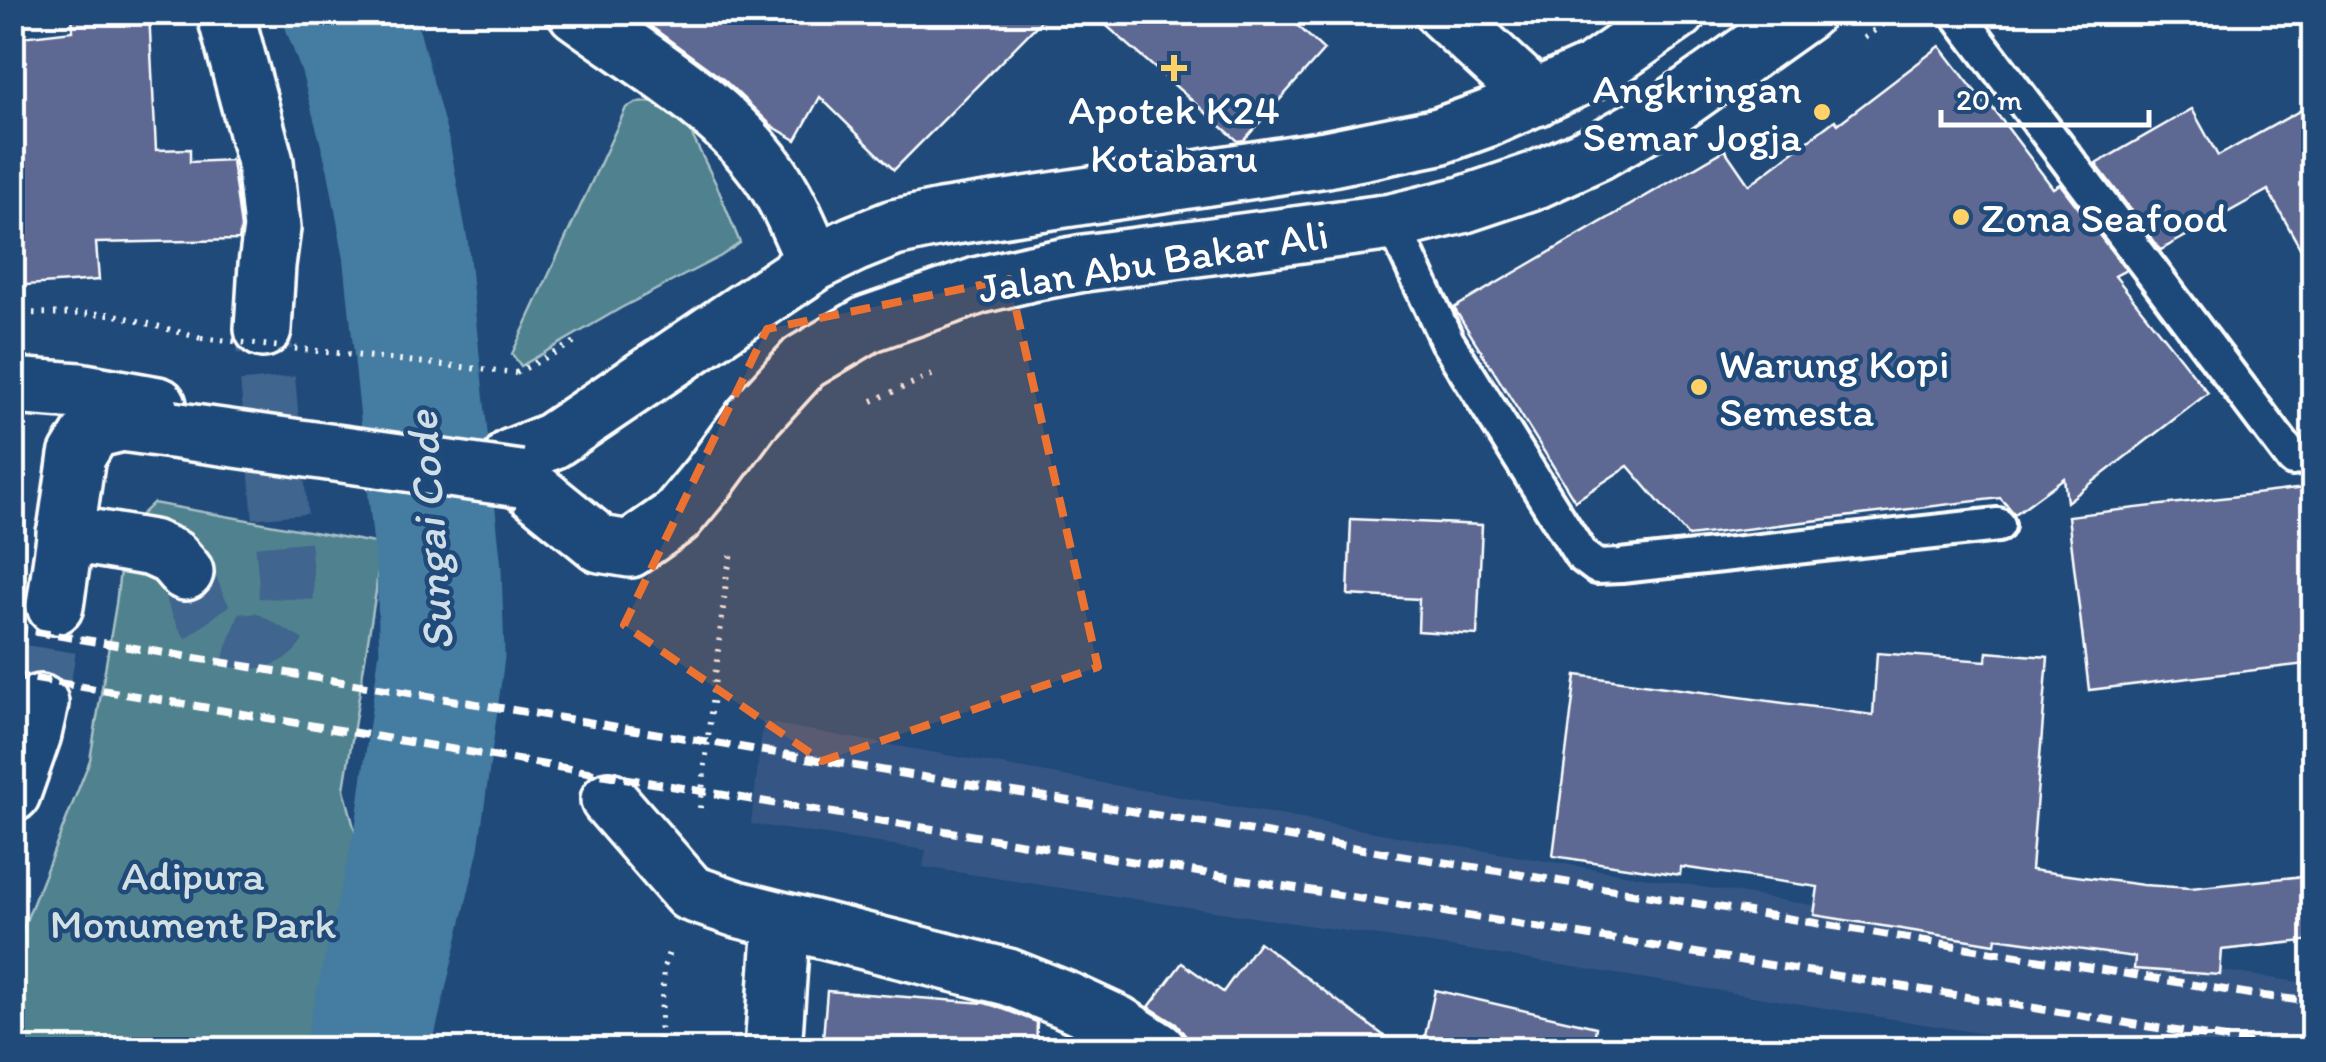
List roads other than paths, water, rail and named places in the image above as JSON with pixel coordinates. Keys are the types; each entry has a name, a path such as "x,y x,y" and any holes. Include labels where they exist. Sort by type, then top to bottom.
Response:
{"main road":[{"path":"225,12 265,162 272,228 263,329"},
{"path":"576,12 698,99 740,137 770,174 815,263"},
{"path":"1443,12 1536,98"},
{"name":"Jalan Abu Bakar Ali","path":"1678,12 1594,72 1439,136 1383,149 894,228 815,263 516,468 600,544 630,549 676,517 752,418 804,362 868,324 980,285 1049,270 1392,222 1480,199 1536,180 1655,119 1806,12"},
{"path":"12,386 79,391 178,420 516,468"},
{"path":"12,423 79,391"},
{"path":"55,606 77,456 94,430 122,423 178,420"},
{"path":"65,533 152,548 172,557 184,572"},
{"path":"12,794 40,704"},
{"path":"609,800 690,893 737,910 1008,978 1118,1024 1158,1050"},
{"path":"772,1050 782,922"}],"lane":[{"path":"1956,12 2293,459"},
{"path":"1392,222 1447,341 1581,555 1597,567 1998,525"}],"waterway":[{"name":"Sungai Code","path":"346,12 389,158 406,251 439,571 442,654 417,838 367,1050"}],"tunnel":[{"path":"185,572 203,615 219,633 257,641 274,633 283,620 286,579 263,329"},
{"path":"40,703 55,606"}],"railway":[{"path":"12,628 2314,1002"},
{"path":"12,675 754,800 2308,1050"}],"place":[{"name":"Apotek K24 Kotabaru","path":"1174,68"},
{"name":"Angkringan Semar Jogja","path":"1822,112"},
{"name":"Zona Seafood","path":"1961,217"},
{"name":"Warung Kopi Semesta","path":"1699,387"}],"park label":[{"name":"Adipura Monument Park","path":"193,899"}]}
